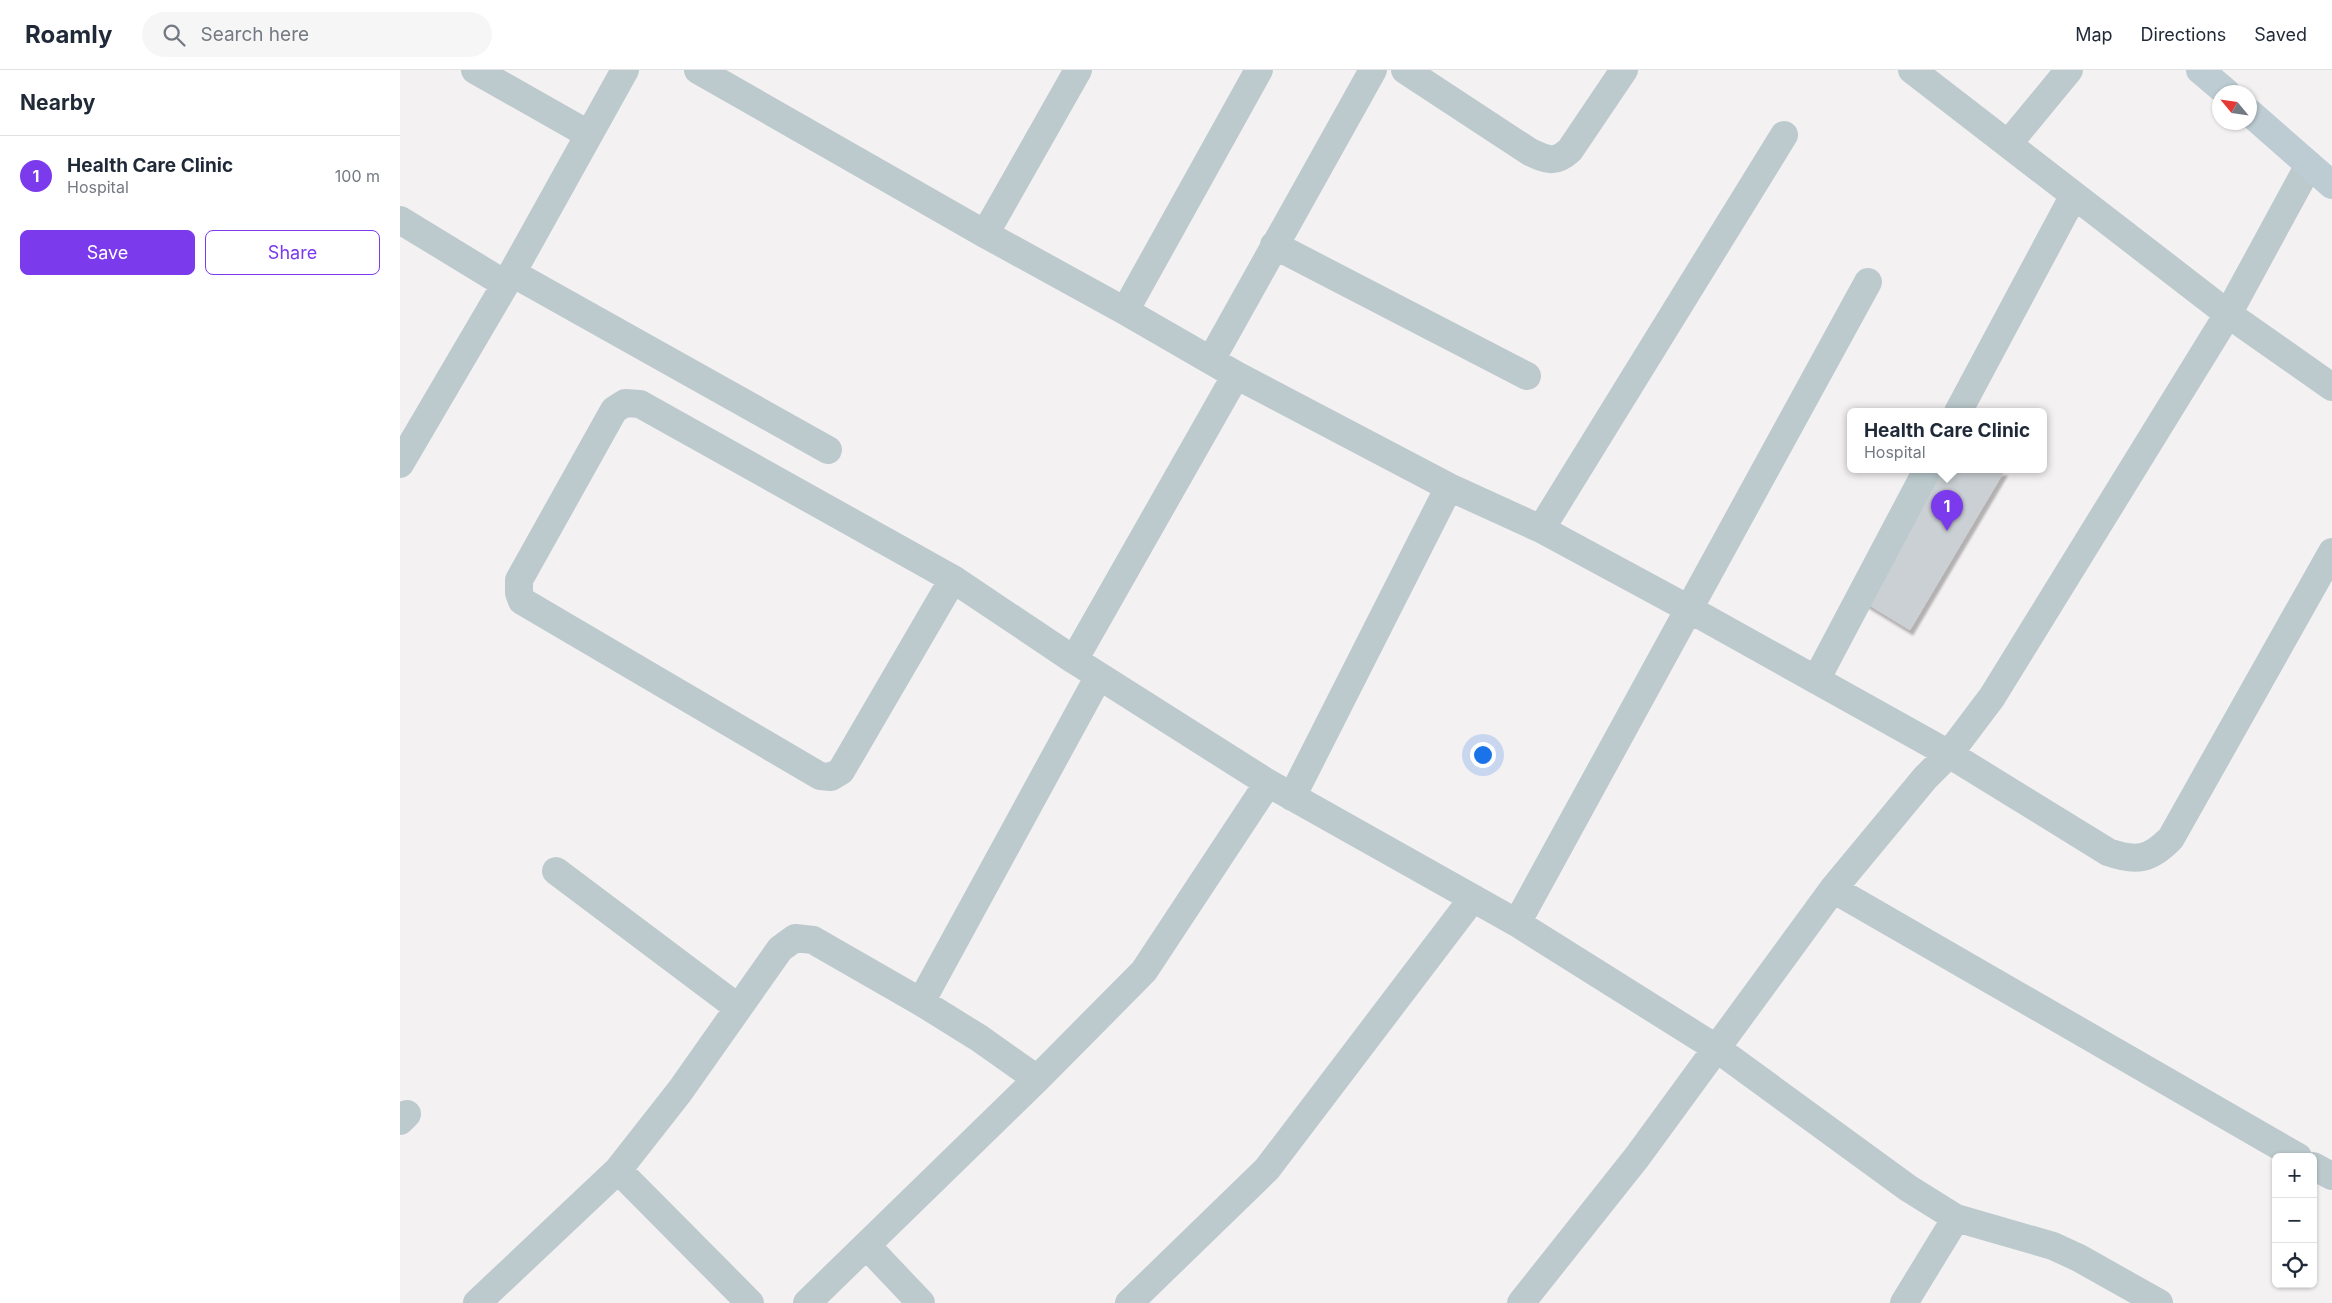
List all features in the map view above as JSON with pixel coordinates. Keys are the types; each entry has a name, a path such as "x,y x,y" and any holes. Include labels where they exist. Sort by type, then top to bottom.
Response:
{"street":[{"path":"475,70 588,134"},
{"path":"404,446 509,279 625,70"},
{"path":"698,70 1236,375 1449,487 1541,528 1689,609 1948,754 2108,852 2126,859 2144,858 2159,851 2171,838 2332,552"},
{"path":"985,234 1078,70"},
{"path":"1125,311 1259,70"},
{"path":"1211,360 1373,70"},
{"path":"1405,70 1530,152 1552,160 1561,158 1570,150 1624,70"},
{"path":"1912,70 2228,314 2332,387"},
{"path":"2008,144 2070,70"},
{"path":"2200,70 2218,85"},
{"path":"2257,119 2332,186"},
{"path":"1541,528 1784,135"},
{"path":"1521,1303 1637,1157 1833,889 1925,778 1948,754 1992,697 2228,314 2309,165"},
{"path":"1960,408 2074,195"},
{"path":"400,220 828,450"},
{"path":"1274,245 1528,376"},
{"path":"1518,923 1868,282"},
{"path":"1074,660 1236,375"},
{"path":"953,580 841,770 831,778 820,776 647,676 522,602 518,593 519,580 614,410 625,403 640,404 953,580 1074,660 1268,783 1518,923 1716,1048 1908,1188 1956,1218 2053,1246 2079,1258 2158,1303"},
{"path":"1816,680 1925,473"},
{"path":"1292,797 1449,487"},
{"path":"922,1002 1100,676"},
{"path":"807,1303 1144,972 1268,783"},
{"path":"556,871 737,1007"},
{"path":"1833,889 2291,1153"},
{"path":"1129,1303 1266,1169 1473,898"},
{"path":"495,1297 618,1170 680,1091 737,1007 780,949 795,938 813,940 922,1002 979,1038 1037,1079"},
{"path":"2317,1168 2332,1176"},
{"path":"618,1170 750,1303"},
{"path":"1904,1303 1956,1218"},
{"path":"867,1246 921,1303"}],"building":[{"path":"1941,473 2003,473 1910,630 1864,602"}],"place":[{"name":"Health Care Clinic","path":"1947,531"}]}
